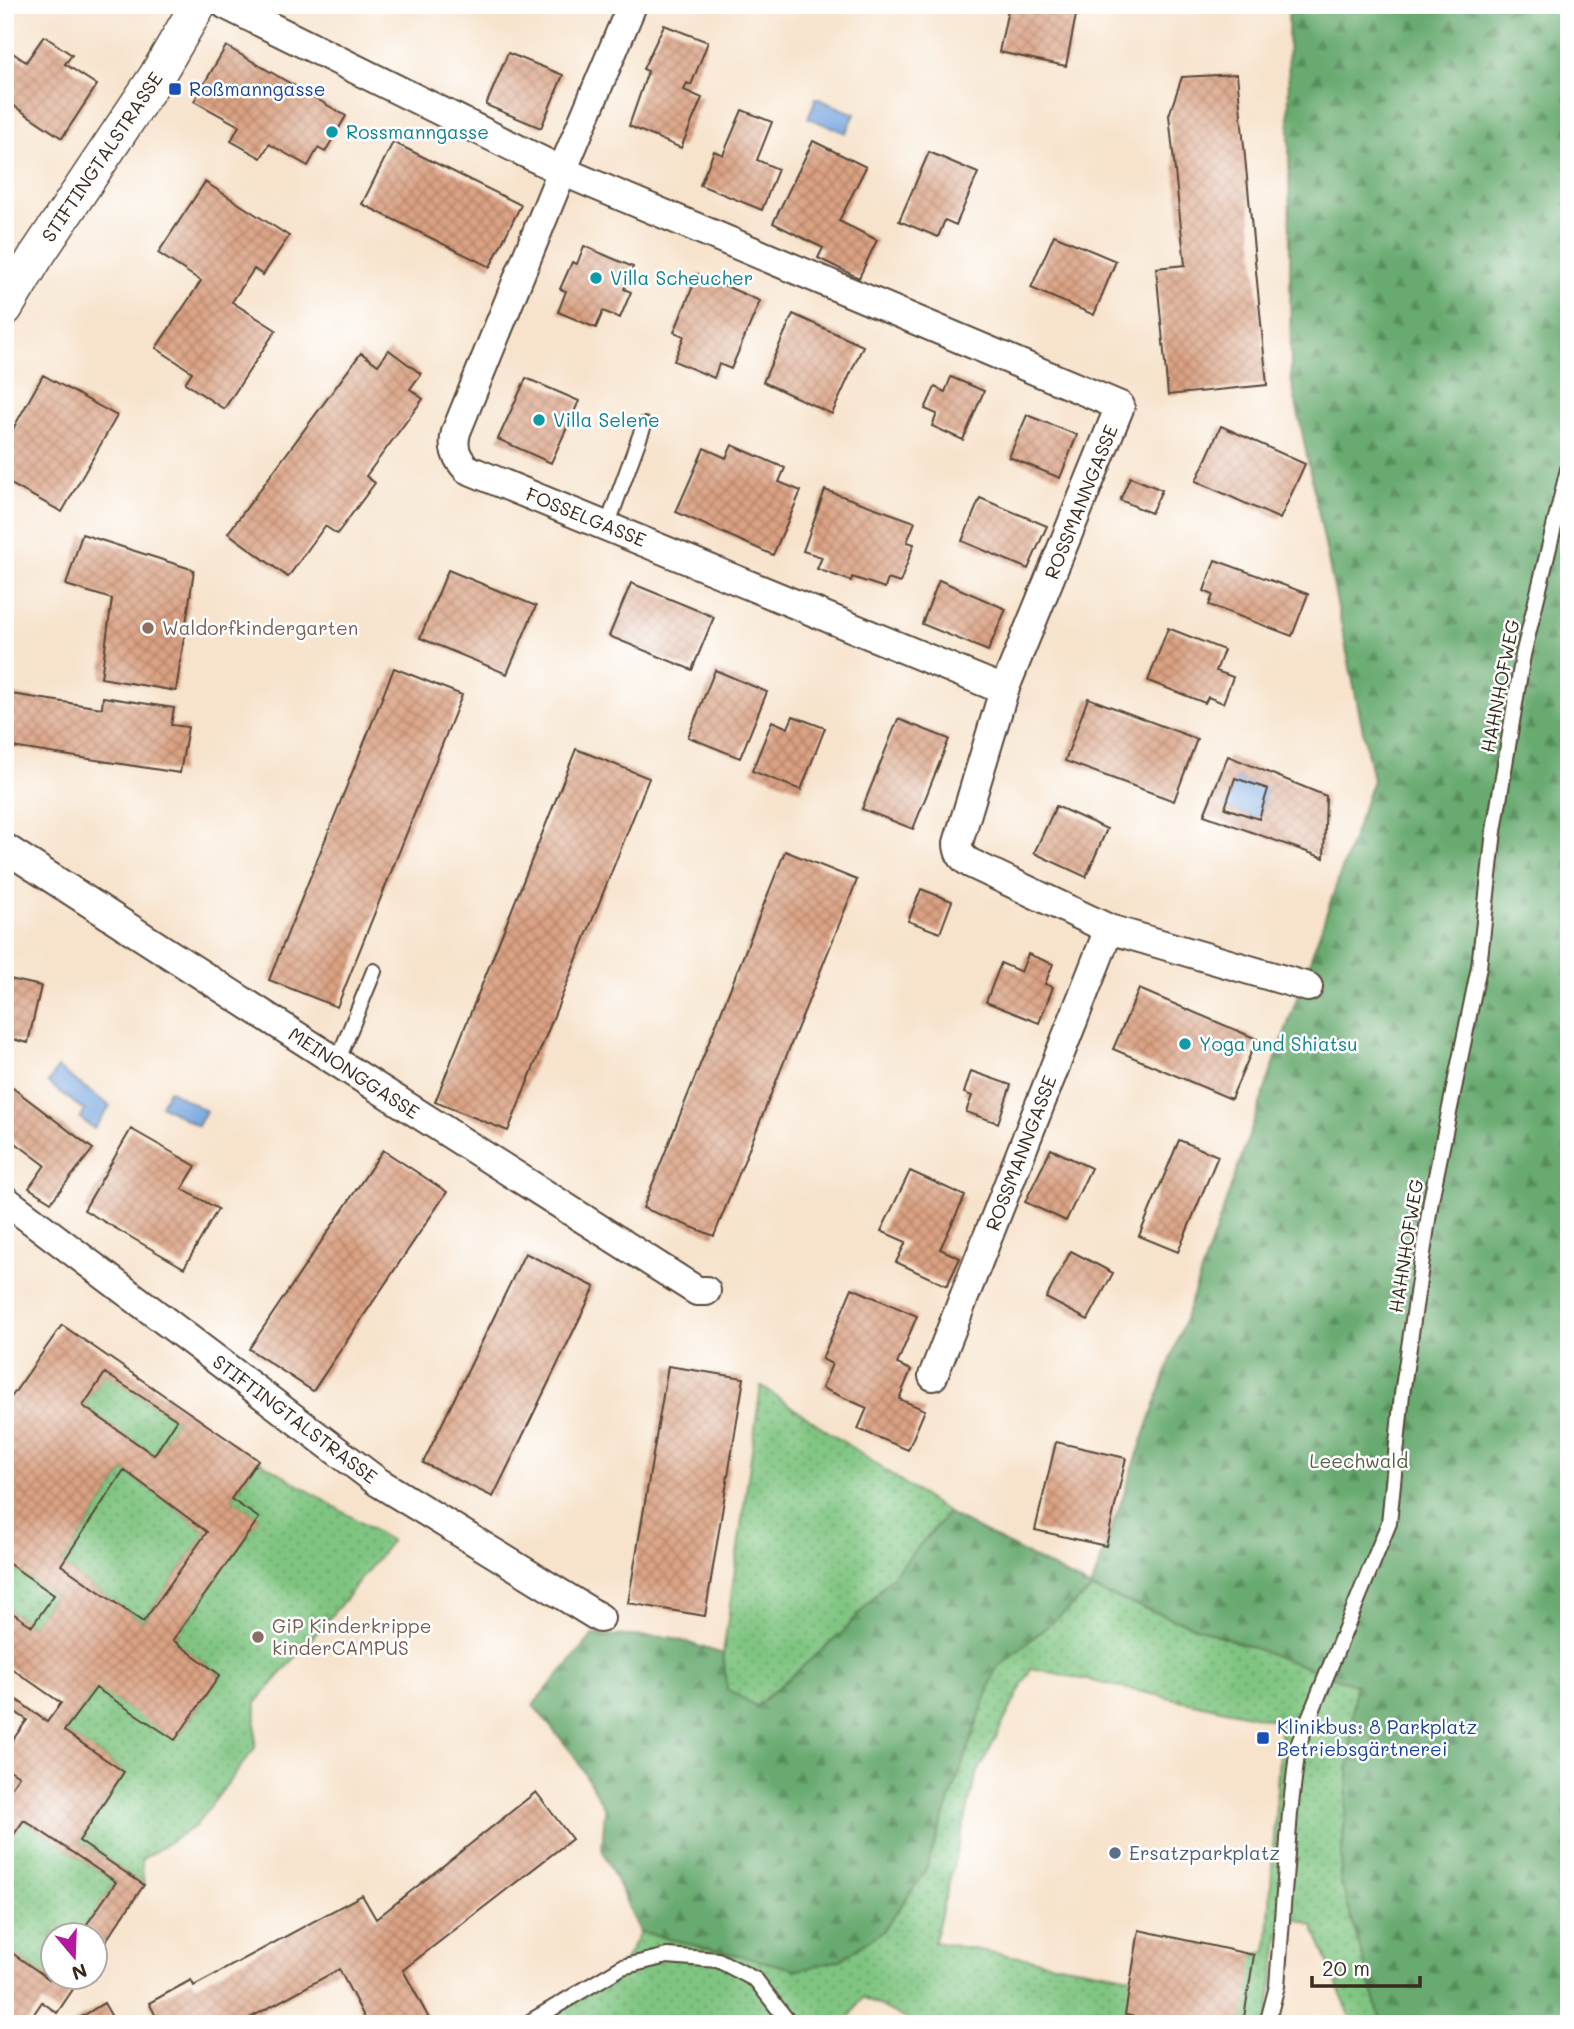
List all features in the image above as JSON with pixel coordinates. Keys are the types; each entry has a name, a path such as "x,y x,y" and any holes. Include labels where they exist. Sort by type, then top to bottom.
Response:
{"street":[{"name":"STIFTINGTALSTRASSE","path":"5,308 35,258 134,112 198,5"},
{"name":"ROSSMANNGASSE","path":"226,5 562,170 1120,406 1004,690 958,844 961,855 970,863 1109,929 1308,987"},
{"path":"562,170 632,5"},
{"name":"FOSSELGASSE","path":"562,170 453,443 459,460 467,469 1004,690"},
{"name":"MEINONGGASSE","path":"5,848 697,1291 706,1291"},
{"name":"ROSSMANNGASSE","path":"933,1376 1109,929"},
{"name":"STIFTINGTALSTRASSE","path":"5,1200 378,1482 600,1618"}],"lane":[{"path":"607,526 643,425"},
{"name":"HAHNHOFWEG","path":"1267,2024 1276,1991 1298,1745 1389,1523 1402,1394 1429,1213 1479,967 1494,831 1523,655 1569,465"},
{"path":"337,1062 374,971"},
{"path":"526,2024 622,1967 667,1956 718,1961 756,1980 790,2024"}],"green space":[{"name":"Leechwald","path":"1288,5 1569,5 1569,2024 1382,2024 1340,1879 1355,1685 1092,1589 996,1669 924,1874 883,1931 840,1960 799,1970 640,1932 602,1849 605,1809 574,1755 533,1705 593,1635 670,1637 723,1654 727,1689 756,1706 842,1633 948,1513 1091,1588 1373,780 1291,378"},
{"path":"105,1373 177,1420 154,1455 83,1406"},
{"path":"761,1386 948,1513 842,1633 756,1706 727,1689 723,1654"},
{"path":"258,1460 391,1541 256,1703 255,1748 195,1826 141,1860 144,1885 79,1841 124,1772 64,1731 96,1688 176,1739 220,1675 173,1640 258,1518 231,1499"},
{"path":"124,1470 207,1532 143,1622 61,1565"},
{"path":"5,1561 54,1595 32,1626 5,1608"},
{"path":"1091,1589 1355,1685 1340,1879 1382,2024 1353,2024 1313,1926 1283,1913 1267,2024 916,2024 863,1997 847,2022 631,2021 629,2024 526,2024 622,1967 640,1932 799,1970 924,1874 996,1669","holes":["1031,1668 1281,1722 1267,1952 1132,1977 934,1942 976,1776"]},
{"path":"24,1820 116,1882 90,1920 38,1920 38,1971 5,1948 5,1847"}],"water":[{"path":"816,98 855,114 846,133 808,118"},
{"path":"1235,778 1268,789 1259,819 1225,808"},
{"path":"58,1068 110,1106 94,1129 80,1118 85,1111 48,1083"},
{"path":"169,1090 206,1111 198,1126 161,1105"}],"building":[{"path":"1009,5 1078,5 1066,66 999,52"},
{"path":"664,25 708,42 691,85 687,83 684,90 702,98 681,148 629,126 648,71 643,69"},
{"path":"44,36 72,55 65,64 97,85 62,138 5,100 5,51 7,49 26,62"},
{"path":"226,46 346,116 325,152 318,148 308,166 269,144 261,158 231,141 239,126 194,101"},
{"path":"508,53 563,75 541,128 486,105"},
{"path":"1237,74 1267,385 1168,395 1156,268 1185,265 1169,115 1182,77"},
{"path":"742,110 772,122 757,160 778,169 762,210 700,185 714,151 723,155"},
{"path":"813,141 866,167 839,221 877,240 859,278 818,258 823,248 773,223"},
{"path":"393,142 521,205 490,267 362,204"},
{"path":"929,152 978,173 956,225 945,220 938,237 899,221"},
{"path":"205,182 289,236 263,275 254,269 232,302 276,330 224,409 185,383 192,372 156,348 201,281 158,253"},
{"path":"1054,235 1116,261 1094,315 1031,288"},
{"name":"Villa Scheucher","path":"584,246 633,267 624,289 631,292 620,318 603,311 596,328 558,312 566,291 560,289 572,262 577,264"},
{"path":"698,274 760,301 731,369 719,364 714,378 674,361 684,336 674,332"},
{"path":"793,314 863,346 832,414 763,382"},
{"path":"389,350 421,374 410,389 423,399 366,476 375,483 337,534 325,526 288,577 228,533 361,353 378,365"},
{"path":"43,375 117,416 62,512 5,481 5,443"},
{"path":"951,377 984,391 963,440 932,426 937,414 925,409 935,387 945,392"},
{"name":"Villa Selene","path":"526,378 579,401 551,463 498,439"},
{"path":"1027,415 1077,435 1060,478 1009,457"},
{"path":"1221,426 1305,464 1280,519 1196,481"},
{"path":"732,445 785,468 779,482 801,491 773,555 676,512 704,448 726,458"},
{"path":"1130,477 1162,490 1151,513 1120,500"},
{"path":"825,490 915,522 907,542 914,544 900,583 888,579 885,588 852,577 851,581 817,569 822,557 803,551"},
{"path":"980,498 1047,526 1028,569 962,541"},
{"path":"82,534 194,570 176,691 101,678 112,599 66,585"},
{"path":"1215,560 1308,594 1292,636 1209,605 1213,595 1204,591"},
{"path":"448,570 536,606 507,674 420,638"},
{"path":"939,580 1006,609 988,651 922,624"},
{"path":"631,583 714,617 692,670 609,636"},
{"path":"1168,628 1224,650 1216,671 1233,677 1223,703 1208,697 1205,703 1148,681"},
{"path":"394,668 462,695 337,1007 269,980"},
{"path":"715,670 767,692 740,758 688,737"},
{"path":"5,693 102,708 103,697 174,708 171,725 188,727 180,773 5,746"},
{"path":"1088,698 1197,739 1174,801 1065,761"},
{"path":"793,716 825,728 801,790 752,771 772,721 788,728"},
{"path":"898,719 949,739 913,829 862,809"},
{"path":"576,749 649,778 508,1131 435,1102"},
{"path":"1228,756 1326,796 1324,858 1204,815","holes":["1235,778 1268,789 1259,819 1225,808"]},
{"path":"1056,806 1107,829 1086,877 1034,853"},
{"path":"785,851 857,880 714,1236 643,1208"},
{"path":"921,889 952,901 940,933 908,921"},
{"path":"1028,954 1053,964 1045,984 1053,987 1039,1023 986,1002 1001,963 1021,972"},
{"path":"5,978 41,986 28,1043 8,1038 5,1046"},
{"name":"Yoga und Shiatsu","path":"1139,989 1257,1039 1231,1099 1113,1049"},
{"path":"971,1071 1011,1085 998,1123 966,1112 972,1096 964,1093"},
{"path":"5,1082 93,1149 51,1202 29,1188 45,1165 5,1135"},
{"path":"131,1129 196,1166 182,1189 218,1209 184,1268 84,1210"},
{"path":"1179,1140 1218,1156 1178,1252 1139,1236"},
{"path":"1051,1149 1091,1168 1066,1221 1025,1202"},
{"path":"383,1150 447,1192 313,1391 249,1349"},
{"path":"910,1171 965,1196 940,1249 960,1258 947,1286 896,1262 906,1242 881,1231"},
{"path":"1071,1251 1113,1273 1088,1320 1046,1298"},
{"path":"525,1253 595,1287 493,1497 423,1463"},
{"path":"852,1288 917,1316 897,1364 911,1370 899,1399 925,1410 908,1450 858,1429 867,1408 822,1388 832,1364 822,1359"},
{"path":"62,1325 258,1460 231,1499 259,1518 173,1640 220,1675 175,1740 96,1688 64,1731 124,1772 79,1841 144,1885 108,1938 108,1920 90,1920 116,1882 24,1820 5,1847 5,1797 19,1776 5,1767 5,1742 9,1745 27,1720 5,1705 5,1691 47,1722 61,1703 5,1664 5,1608 32,1626 54,1595 5,1561 5,1406","holes":["105,1373 177,1420 154,1455 83,1406","124,1470 207,1532 143,1622 61,1565"]},
{"path":"668,1366 744,1378 705,1616 628,1603"},
{"path":"1056,1442 1126,1458 1106,1546 1035,1530"},
{"path":"536,1792 572,1839 403,1970 432,2024 368,2024 339,1969 239,2024 160,2024 149,2003 191,1980 194,1986 362,1895 376,1919"},
{"path":"1139,1930 1254,1955 1243,2024 1176,2024 1125,2015"},
{"path":"5,1948 38,1971 38,1990 73,1990 57,2013 42,2002 27,2024 5,2024"},
{"path":"104,2003 116,2024 76,2024 75,2021"}],"place":[{"name":"Roßmanngasse","path":"175,89"},
{"name":"Rossmanngasse","path":"332,132"},
{"name":"Villa Scheucher","path":"596,278"},
{"name":"Villa Selene","path":"539,420"},
{"name":"Waldorfkindergarten","path":"148,628"},
{"name":"Yoga und Shiatsu","path":"1185,1044"},
{"name":"GiP Kinderkrippe kinderCAMPUS","path":"258,1637"},
{"name":"Klinikbus: 8 Parkplatz Betriebsgärtnerei","path":"1263,1738"},
{"name":"Ersatzparkplatz","path":"1115,1853"}]}
